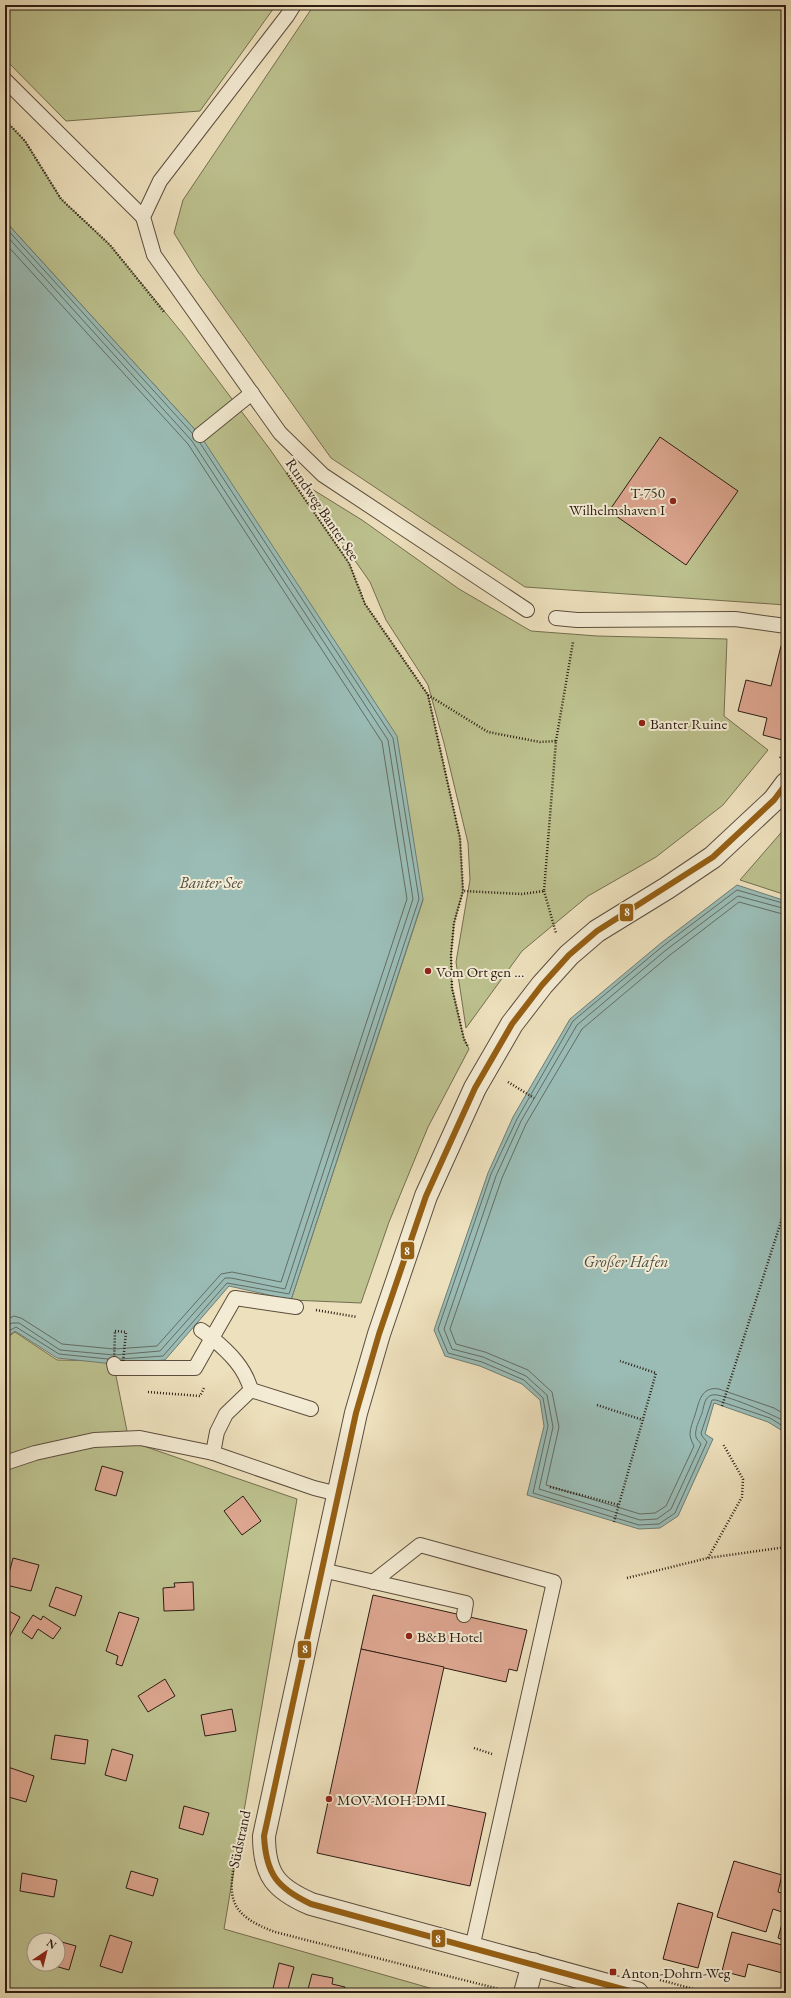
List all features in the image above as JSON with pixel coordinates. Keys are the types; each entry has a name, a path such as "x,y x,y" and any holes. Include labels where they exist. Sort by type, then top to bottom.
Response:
{"street":[{"path":"637,1993 311,1904 292,1896 281,1887 271,1874 264,1856 264,1836 356,1413 379,1334 426,1196 475,1088 512,1024 542,985 569,955 597,931 668,888 713,857 774,800 786,784"},
{"path":"525,1993 532,1964"}],"lane":[{"path":"143,217 160,181 283,22 294,5"},
{"path":"5,80 143,217 154,255 280,433 323,475 528,610"},
{"path":"200,435 252,393"},
{"path":"556,618 577,620 735,619 786,626"},
{"path":"114,1364 115,1368 195,1368 207,1334 235,1298 296,1307"},
{"path":"207,1334 228,1351 247,1376 251,1390"},
{"path":"213,1452 217,1432 226,1414 251,1390"},
{"path":"251,1390 311,1409"},
{"path":"5,1463 35,1453 94,1440 140,1438 213,1452 314,1488 338,1494"},
{"path":"373,1582 420,1545 554,1582 472,1948"},
{"path":"322,1570 466,1603 464,1616"}],"path":[{"path":"5,120 25,141 61,199 110,244 168,316"},
{"name":"Rundweg Banter See","path":"283,467 349,563 365,604 428,695 460,838 463,891 454,923 450,955 452,988 464,1039 469,1049"},
{"path":"557,936 544,891 556,741 577,620"},
{"path":"428,695 488,732 540,742 556,741"},
{"path":"463,891 522,894 544,891"},
{"path":"504,1080 534,1098"},
{"path":"722,1406 786,1206"},
{"path":"296,1307 357,1317"},
{"path":"614,1522 656,1374 620,1362"},
{"path":"597,1405 643,1420"},
{"path":"708,1558 742,1497 743,1479 723,1444"},
{"path":"550,1487 619,1504"},
{"path":"627,1578 708,1558 786,1547"},
{"path":"474,1748 491,1753"},
{"name":"Südstrand","path":"238,1843 231,1874 232,1899 235,1907 245,1917 261,1926 275,1932 501,1990"}],"green space":[{"path":"5,5 276,5 200,111 66,121 5,59"},
{"path":"314,5 786,5 786,605 525,587 331,458 198,272 174,233 183,200"},
{"path":"5,120 25,141 61,199 110,245 183,334 269,448 349,563 365,604 428,695 460,838 463,891 454,923 451,955 452,988 464,1039 469,1049 428,1127 389,1222 361,1303 291,1300 423,900 200,435 5,221"},
{"path":"299,481 362,520 459,589 531,631 597,636 727,639 724,716 768,750 723,805 656,857 588,896 522,951 466,1028 456,962 470,880 468,843 444,743 428,685 386,620 370,582"},
{"path":"786,827 786,895 740,880"},
{"path":"15,1332 57,1360 113,1361 129,1441 297,1499 224,1929 447,1993 5,1993 5,1339"}],"water":[{"name":"Banter See","path":"5,221 200,435 397,736 423,899 291,1300 229,1286 165,1360 114,1364 57,1358 15,1331 5,1338"},
{"name":"Großer Hafen","path":"737,885 786,901 786,1433 768,1422 714,1403 705,1434 713,1439 678,1516 660,1528 639,1529 527,1495 544,1426 540,1400 522,1384 480,1366 445,1356 434,1330 488,1173 513,1117 570,1019 661,943"}],"building":[{"name":"T-750 Wilhelmshaven I","path":"660,437 738,491 686,565 609,511"},
{"name":"Banter Ruine","path":"781,646 786,647 786,741 763,735 767,718 738,711 746,680 771,686"},
{"path":"6,1416 7,1440 5,1440 5,1417"},
{"path":"102,1466 123,1472 116,1496 95,1490"},
{"path":"243,1496 261,1521 242,1535 224,1511"},
{"path":"13,1558 39,1565 31,1591 6,1585"},
{"path":"193,1582 194,1610 164,1611 163,1588 175,1587 174,1583"},
{"path":"56,1587 82,1596 75,1616 49,1606"},
{"path":"373,1595 527,1630 517,1671 509,1669 506,1682 361,1649"},
{"path":"5,1609 20,1617 6,1643 5,1643"},
{"path":"119,1612 139,1618 122,1666 116,1664 118,1656 106,1651"},
{"path":"33,1615 41,1620 43,1616 61,1628 53,1639 38,1629 32,1639 22,1632"},
{"path":"361,1649 444,1667 415,1798 486,1813 470,1886 317,1853"},
{"path":"165,1679 175,1696 148,1712 138,1696"},
{"path":"232,1709 236,1731 205,1736 201,1715"},
{"path":"55,1735 88,1740 85,1764 51,1759"},
{"path":"112,1749 133,1755 126,1781 105,1775"},
{"path":"5,1766 34,1776 26,1802 5,1796"},
{"path":"184,1806 209,1813 203,1835 179,1828"},
{"path":"734,1861 782,1875 778,1892 786,1894 786,1941 778,1938 785,1913 773,1909 766,1932 717,1917"},
{"path":"131,1871 158,1879 153,1896 126,1888"},
{"path":"22,1873 57,1880 54,1897 20,1891"},
{"path":"678,1903 713,1913 698,1968 663,1959"},
{"path":"732,1932 786,1946 786,1974 748,1964 745,1977 722,1971"},
{"path":"110,1935 132,1942 122,1973 100,1966"},
{"path":"66,1943 76,1946 69,1970 66,1969"},
{"path":"279,1963 294,1967 287,1993 272,1993"},
{"path":"312,1974 333,1978 332,1984 345,1987 344,1993 307,1993"},
{"path":"256,1989 272,1993 255,1993"}],"transit line":[{"name":"8","path":"637,1993 311,1904 290,1892 276,1878 267,1860 264,1836 356,1413 379,1334 426,1196 475,1088 512,1024 542,985 569,955 597,931 713,857 774,800 786,784"}],"place":[{"name":"T-750 Wilhelmshaven I","path":"673,501"},
{"name":"Banter Ruine","path":"642,723"},
{"name":"Vom Ort gen ...","path":"428,971"},
{"name":"B&B Hotel","path":"409,1636"},
{"name":"MOV-MOH-DMI","path":"329,1799"},
{"name":"Anton-Dohrn-Weg","path":"613,1972"}]}
